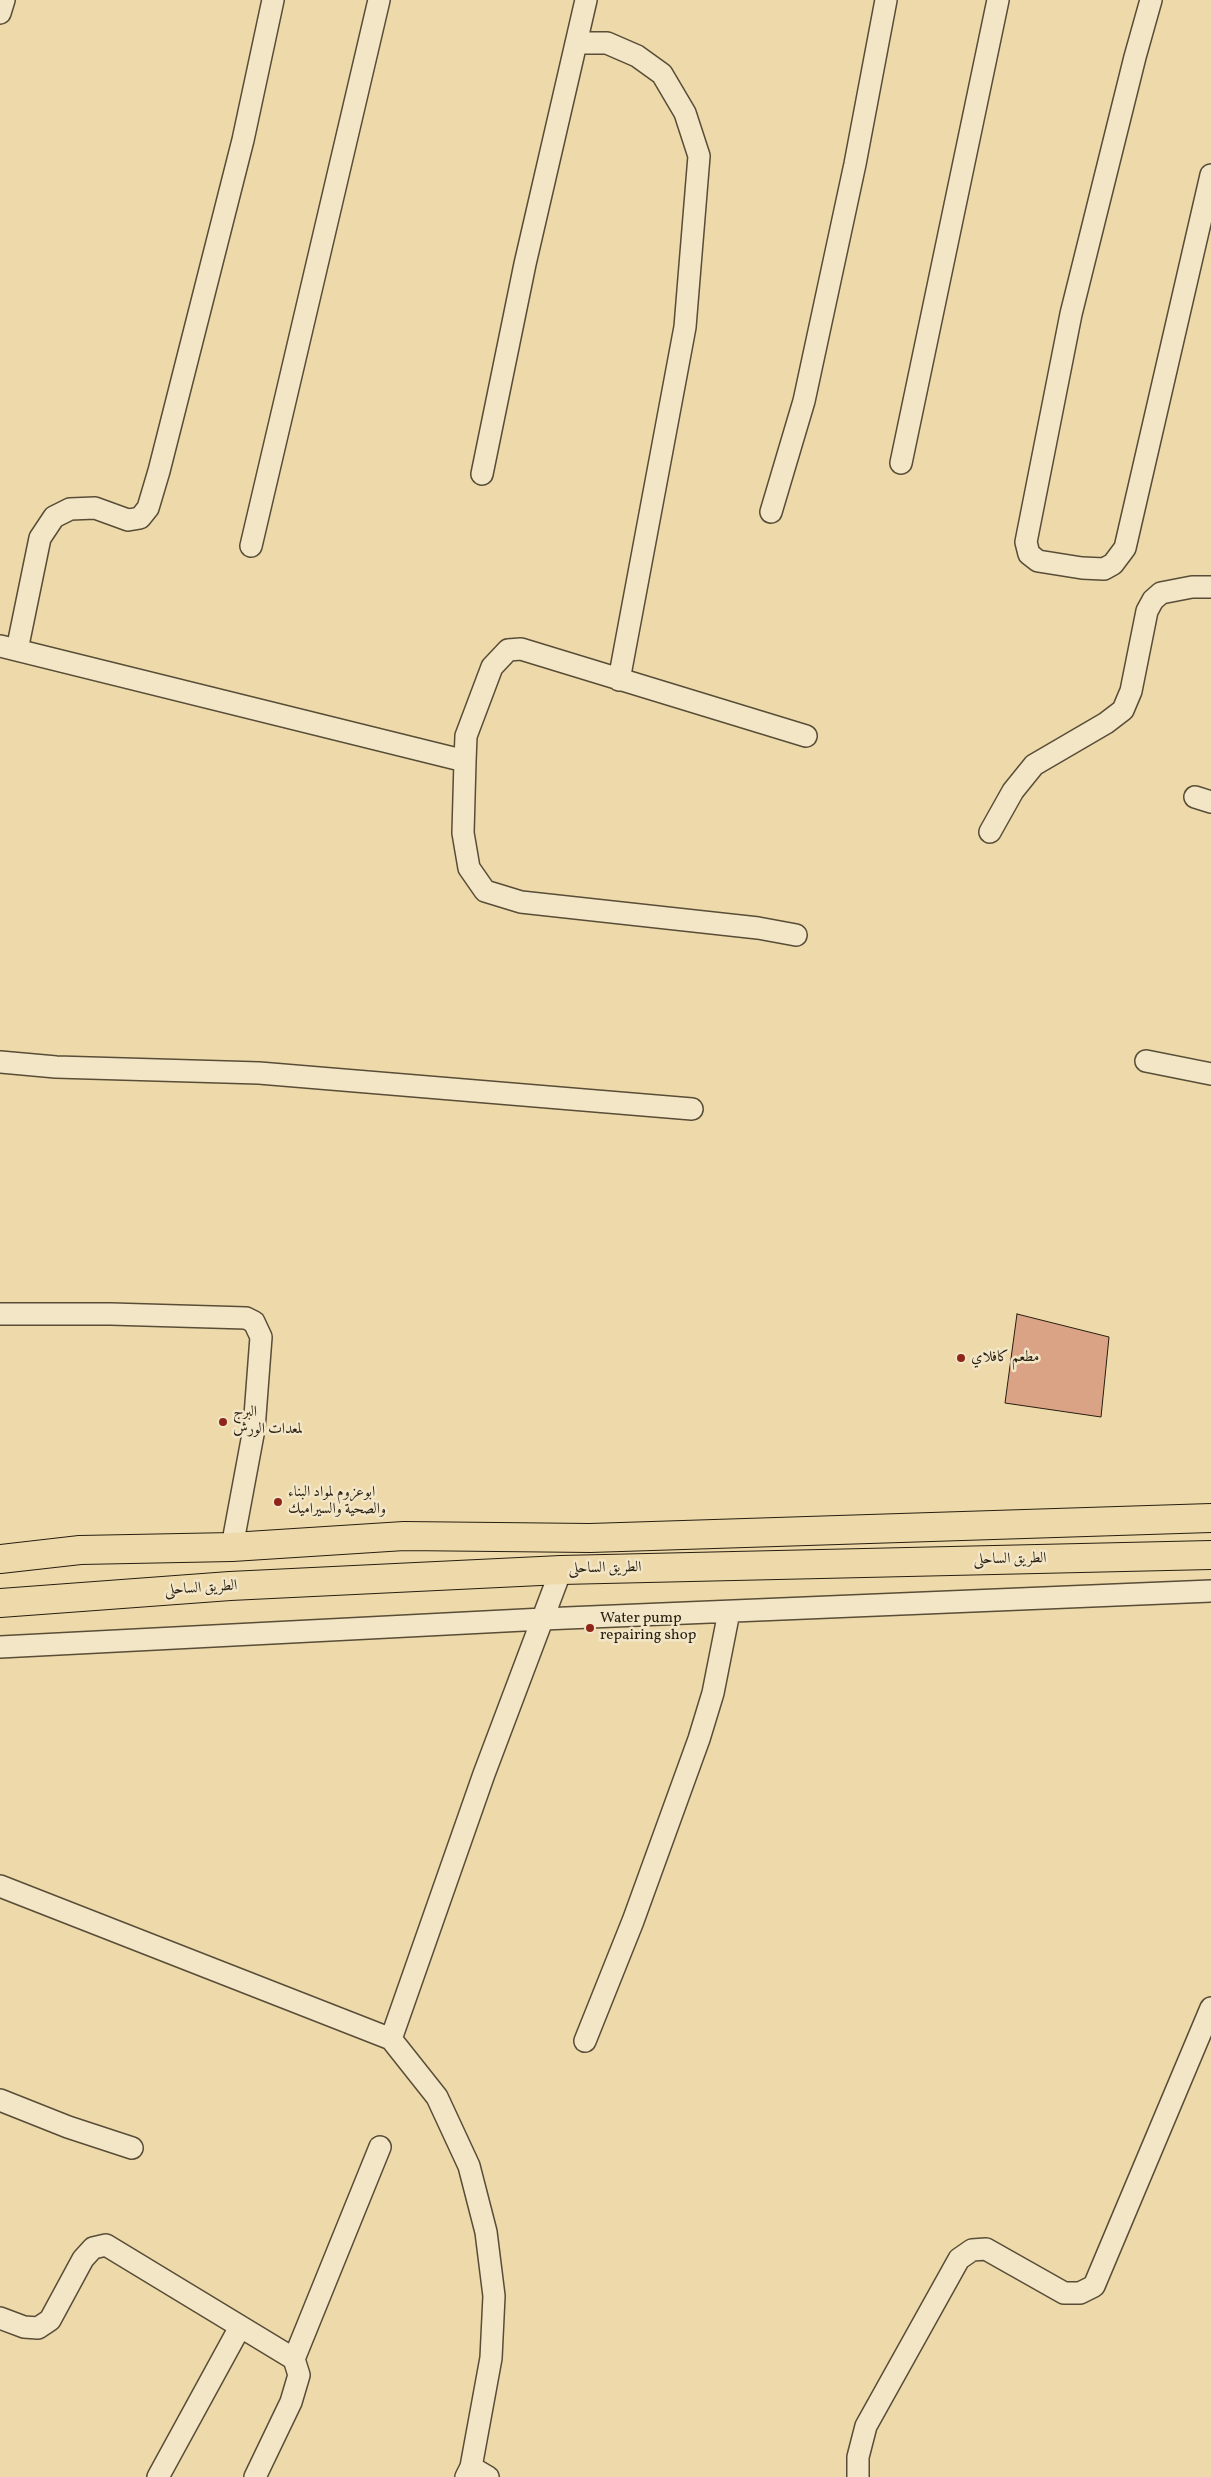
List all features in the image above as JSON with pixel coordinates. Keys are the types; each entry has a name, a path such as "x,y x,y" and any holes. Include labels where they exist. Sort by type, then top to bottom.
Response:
{"highway":[{"name":"الطريق الساحلى","path":"0,1559 80,1550 232,1547 404,1536 590,1538 1211,1518"},
{"name":"الطريق الساحلى","path":"0,1604 230,1586 561,1570 1211,1555"}],"street":[{"path":"0,13 4,0"},
{"path":"273,0 243,140 162,462 148,508 140,518 128,520 94,508 70,509 54,517 40,538 8,648 465,761"},
{"path":"252,546 379,0"},
{"path":"482,474 525,264 586,0"},
{"path":"772,512 806,392 855,164 886,0"},
{"path":"901,463 998,0"},
{"path":"1151,0 1071,314 1026,542 1029,554 1038,561 1082,568 1104,568 1113,564 1125,548 1211,175"},
{"path":"576,43 607,44 637,56 662,74 686,113 699,156 685,327 619,680"},
{"path":"990,832 1013,791 1034,765 1106,723 1124,710 1131,691 1147,611 1153,600 1161,593 1192,587 1211,587"},
{"path":"796,935 758,928 522,902 485,891 469,868 463,834 466,736 492,667 508,650 521,648 619,680 806,736"},
{"path":"1146,1061 1211,1074"},
{"path":"0,1062 56,1067 259,1073 692,1109"},
{"path":"0,1314 130,1314 246,1318 254,1322 261,1337 254,1429 232,1547"},
{"path":"391,2039 484,1774 561,1570"},
{"path":"0,1647 543,1619 1211,1591"},
{"path":"586,2041 633,1921 699,1740 713,1693 729,1612"},
{"path":"0,1886 391,2039 437,2096 469,2166 486,2232 494,2296 491,2358 475,2474"},
{"path":"858,2477 858,2457 866,2426 959,2259 972,2250 986,2249 1064,2293 1080,2293 1094,2286 1211,2008"},
{"path":"0,2100 68,2127 132,2148"},
{"path":"255,2477 291,2402 299,2375 294,2359 380,2147"},
{"path":"0,2318 24,2327 38,2328 50,2320 83,2259 93,2248 106,2245 294,2359"},
{"path":"158,2477 240,2327"}],"building":[{"path":"1017,1314 1109,1337 1101,1417 1005,1403"}],"place":[{"name":"مطعم كافلاي","path":"961,1358"},
{"name":"البرج لمعدات الورش","path":"223,1422"},
{"name":"ابوعزوم لمواد البناء والصحية والسيراميك","path":"278,1502"},
{"name":"Water pump repairing shop","path":"590,1628"}]}
